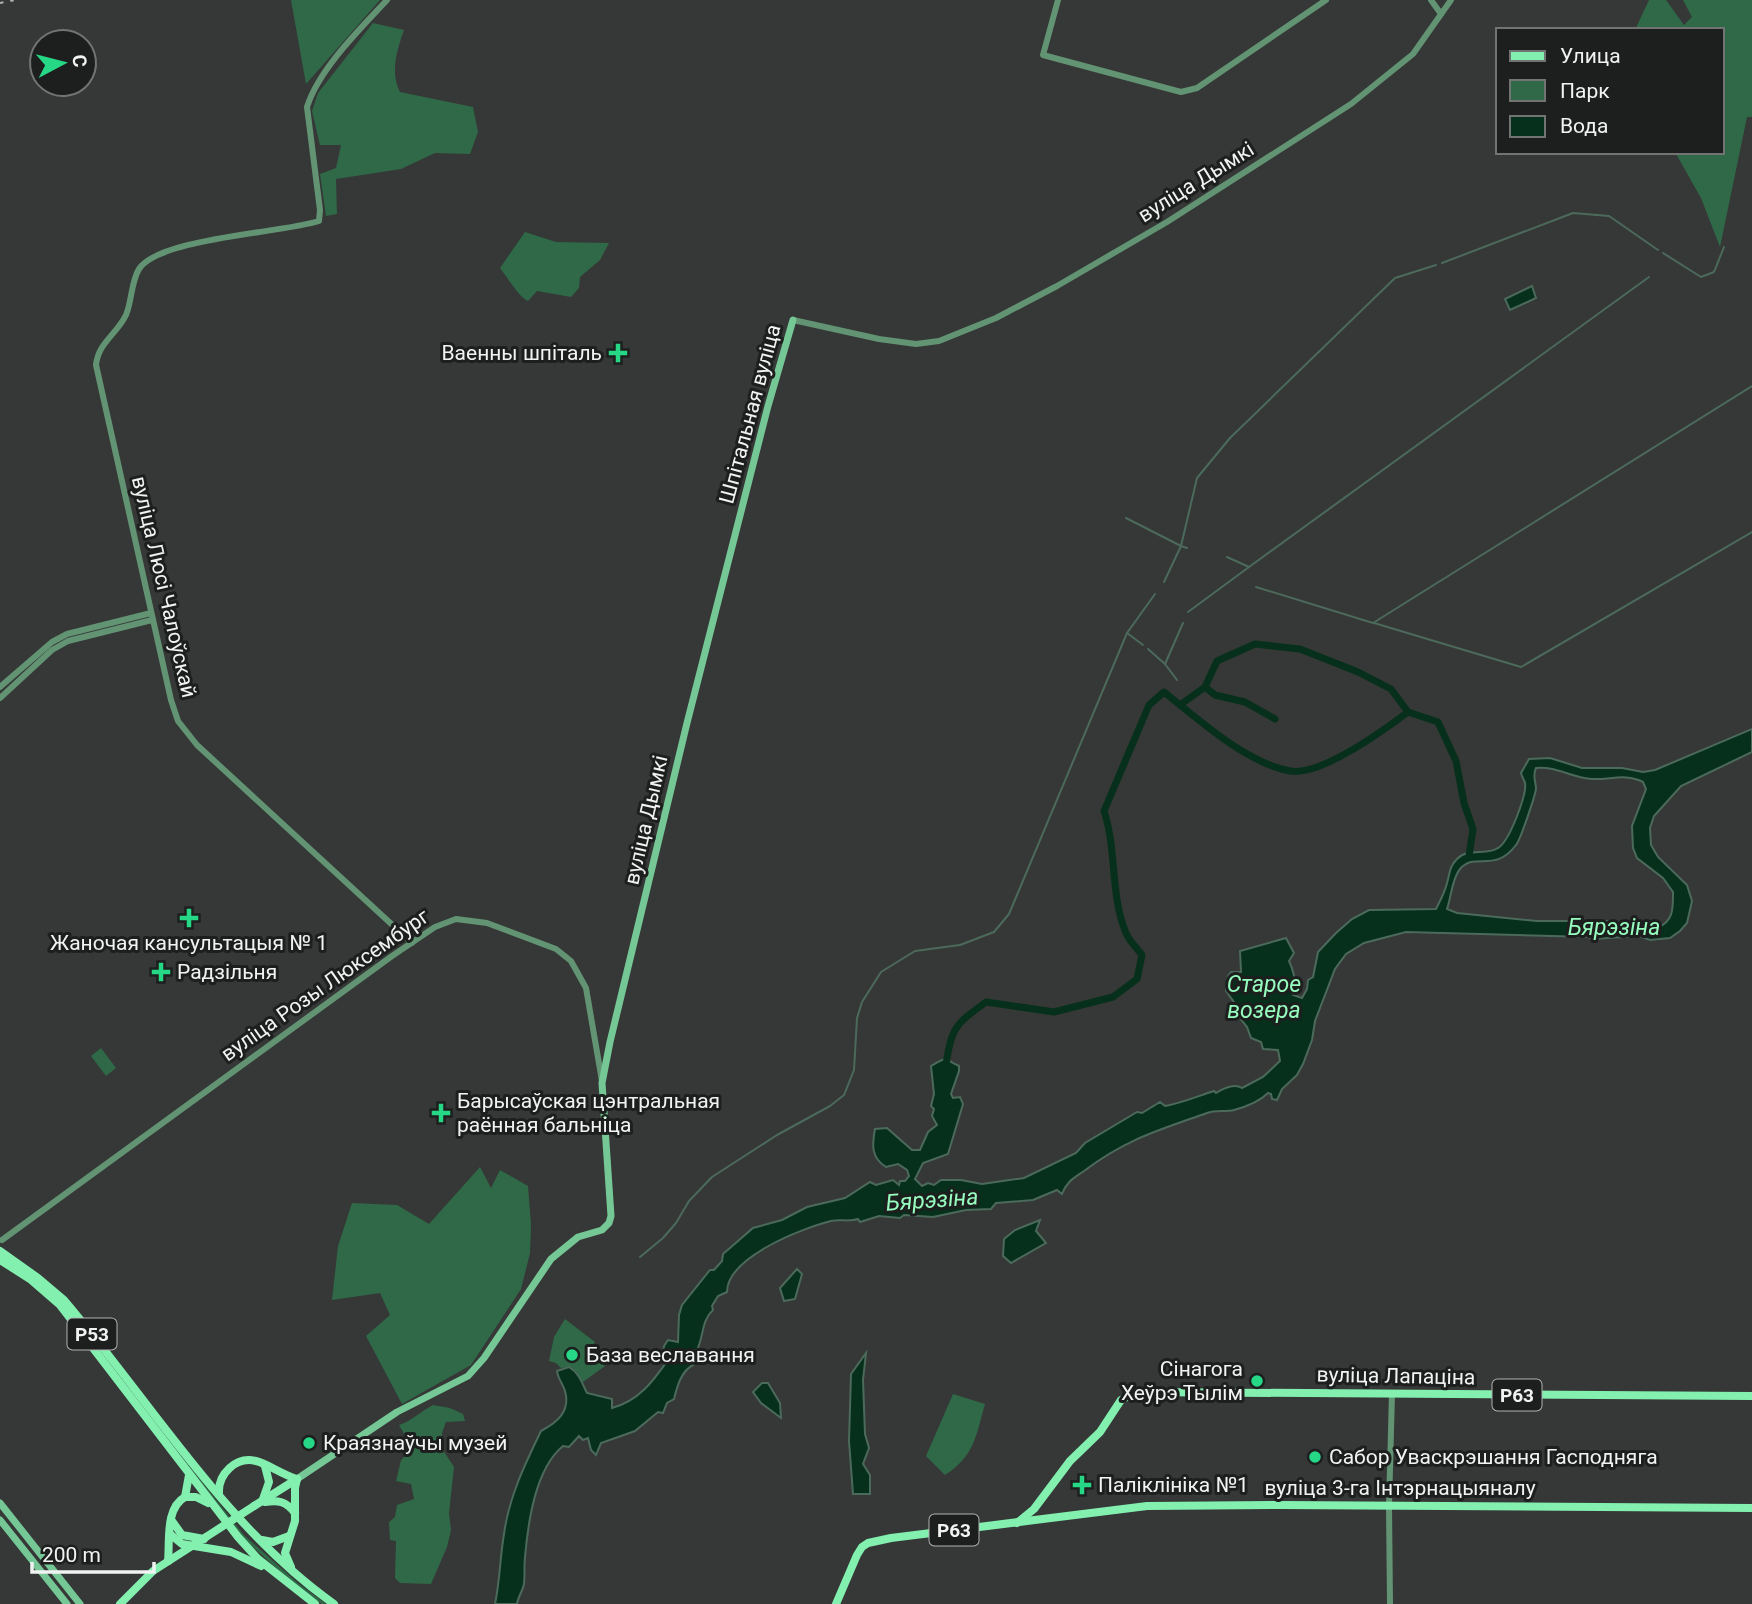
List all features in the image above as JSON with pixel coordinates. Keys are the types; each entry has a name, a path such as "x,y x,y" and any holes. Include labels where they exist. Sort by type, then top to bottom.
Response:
{"main road":[{"name":"Шпітальная вуліца","path":"718,606 749,479 793,320"},
{"name":"вуліца Дымкі","path":"602,1083 687,723 718,606"},
{"name":"вуліца Розы Люксембург","path":"297,1479 397,1412 468,1376 484,1358 551,1259 578,1237 602,1230 609,1223 611,1216 602,1083"},
{"name":"Р53","path":"0,1251 64,1300 243,1524 292,1572 334,1604"},
{"name":"Р53","path":"0,1260 30,1279 60,1305 212,1506 258,1559 315,1604"},
{"name":"вуліца Лапаціна","path":"1034,1509 1070,1461 1100,1432 1125,1396 1145,1390 1752,1396"},
{"path":"219,1493 223,1474 244,1461 254,1461 297,1479"},
{"path":"258,1504 269,1482 265,1466"},
{"path":"200,1471 223,1474"},
{"path":"168,1561 173,1509 185,1497 189,1475"},
{"path":"120,1604 153,1571 297,1479"},
{"path":"292,1572 285,1553 294,1525 297,1479"},
{"path":"185,1497 200,1498 212,1506"},
{"path":"258,1504 281,1501 295,1513"},
{"path":"0,1503 80,1604"},
{"name":"вуліца 3-га Інтэрнацыяналу","path":"836,1604 857,1555 869,1543 1147,1506 1752,1508"},
{"path":"1034,1509 1043,1520"},
{"name":"Р63","path":"1017,1523 1034,1509"},
{"path":"0,1520 67,1604"},
{"path":"172,1521 182,1535 205,1538"},
{"path":"170,1534 182,1544 240,1555 279,1575"},
{"path":"260,1540 273,1542 289,1536"}],"street":[{"name":"вуліца Люсі Чалоўскай","path":"387,0 326,71 312,91 307,107 319,221 209,241 173,250 147,261 138,270 126,315 99,350 98,374 173,707 184,730 412,943"},
{"path":"1058,0 1043,55 1167,90 1190,91 1326,0"},
{"path":"1431,0 1443,11"},
{"name":"вуліца Дымкі","path":"924,344 939,341 996,318 1057,286 1167,222 1343,110 1413,54 1451,0"},
{"name":"Шпітальная вуліца","path":"793,320 879,339 924,344"},
{"path":"0,687 52,642 67,634 152,616"},
{"path":"0,698 52,650 68,641 152,616"},
{"name":"вуліца Розы Люксембург","path":"2,1240 412,943 445,922 465,919 510,930 556,949 571,961 586,988 602,1083"},
{"path":"596,1043 610,1042"},
{"path":"1390,1604 1392,1393"}],"green space":[{"path":"291,0 380,0 306,84"},
{"path":"1649,0 1666,0 1684,25 1692,17 1683,0 1752,0 1752,117 1747,117 1720,247 1701,198 1676,154 1724,154 1724,28 1636,28"},
{"path":"373,23 404,30 395,69 400,92 473,107 478,132 470,154 435,153 401,169 336,179 337,214 326,216 320,174 336,168 341,145 320,145 312,111 318,93"},
{"path":"525,232 556,242 609,243 600,260 580,277 579,288 571,297 537,291 528,301 500,268"},
{"path":"101,1048 116,1068 106,1076 91,1056"},
{"path":"480,1167 491,1188 500,1170 528,1186 530,1253 521,1289 471,1365 402,1404 366,1336 390,1315 380,1293 332,1300 338,1246 352,1203 397,1205 429,1224"},
{"name":"База веславання","path":"565,1319 595,1342 589,1350 605,1366 583,1382 569,1367 561,1368 549,1361 554,1337"},
{"path":"953,1394 985,1404 973,1444 963,1460 945,1475 926,1456"},
{"path":"433,1405 463,1414 465,1421 446,1422 442,1433 443,1450 454,1467 449,1513 451,1530 447,1547 431,1584 400,1583 395,1578 396,1541 390,1540 389,1522 395,1517 397,1505 414,1499 411,1484 396,1481 401,1460 413,1449 399,1425"},
{"path":"165,1435 244,1535 326,1604 297,1587 242,1537"}],"water":[{"path":"1532,286 1536,298 1510,310 1505,299"},
{"path":"1752,729 1752,752 1681,786 1654,816 1650,828 1651,845 1658,857 1687,885 1692,901 1687,923 1680,931 1670,938 1650,940 1639,936 1594,939 1406,932 1364,943 1346,954 1335,969 1315,1021 1312,1040 1303,1064 1297,1075 1282,1089 1277,1100 1272,1099 1268,1093 1243,1107 1207,1113 1143,1136 1099,1160 1069,1183 1062,1194 1057,1190 1033,1200 996,1203 991,1209 966,1210 933,1217 904,1215 900,1218 879,1216 860,1222 858,1219 831,1221 768,1246 739,1267 730,1279 727,1292 718,1296 697,1350 693,1350 690,1362 693,1365 683,1375 674,1399 667,1403 663,1413 658,1412 635,1431 601,1443 596,1455 591,1450 588,1438 583,1440 579,1436 569,1447 563,1446 553,1456 539,1482 531,1513 524,1584 517,1604 495,1604 506,1520 514,1494 541,1431 561,1416 566,1405 565,1391 557,1371 569,1367 578,1375 587,1393 612,1399 612,1408 622,1405 651,1383 668,1360 669,1357 663,1357 664,1346 668,1340 678,1342 682,1305 710,1270 714,1270 722,1261 723,1254 753,1228 782,1220 807,1207 845,1198 870,1182 876,1185 893,1180 899,1185 900,1181 905,1181 909,1176 907,1170 898,1164 886,1167 875,1155 875,1129 887,1128 912,1150 920,1150 928,1132 937,1125 932,1116 934,1094 931,1066 945,1060 959,1066 951,1094 953,1098 960,1097 963,1104 948,1154 923,1163 915,1179 922,1186 928,1183 934,1185 941,1180 982,1184 1024,1178 1076,1153 1085,1143 1137,1112 1142,1113 1160,1102 1165,1106 1229,1087 1242,1088 1263,1077 1280,1061 1278,1050 1263,1049 1261,1042 1251,1038 1239,1017 1236,1005 1226,991 1231,972 1241,972 1240,951 1286,938 1294,953 1289,961 1294,978 1293,995 1302,998 1308,980 1313,977 1318,952 1352,919 1369,910 1436,909 1451,867 1457,859 1467,853 1498,848 1507,837 1523,797 1525,783 1521,773 1529,759 1550,758 1582,768 1622,768 1643,772 1655,770","holes":["1536,768 1585,778 1624,777 1643,782 1646,789 1632,826 1633,848 1637,858 1663,878 1673,892 1673,903 1667,922 1657,928 1611,921 1537,921 1457,913 1447,909 1453,883 1460,869 1472,862 1493,861 1508,854 1516,845 1535,793"]},
{"path":"1040,1220 1036,1231 1046,1243 1011,1263 1003,1256 1004,1239 1015,1230"},
{"path":"797,1269 802,1274 795,1299 784,1301 780,1288"},
{"path":"866,1353 863,1380 865,1434 869,1448 863,1464 870,1475 870,1494 853,1494 849,1441 851,1374"},
{"path":"762,1383 768,1383 780,1403 781,1418 761,1403 753,1392"}],"waterway":[{"path":"1442,263 1573,213 1609,216 1658,250"},
{"path":"1663,253 1701,277 1714,272 1724,247"},
{"path":"1126,518 1181,546 1197,478 1230,438 1395,278 1436,265"},
{"path":"1249,567 1649,277"},
{"path":"1256,587 1373,623 1752,386"},
{"path":"1374,623 1521,667 1752,532"},
{"path":"1164,582 1181,546 1187,548"},
{"path":"1188,612 1249,567 1227,557"},
{"path":"1143,645 1127,633 1155,594"},
{"path":"1177,680 1165,664 1183,623"},
{"path":"640,1257 663,1238 689,1201 712,1177 844,1095 854,1070 857,1018 862,1002 881,972 915,951 960,945 994,932 1009,914 1127,633"},
{"path":"1180,705 1205,687 1217,661 1255,644 1300,649 1358,672 1391,689 1408,712"},
{"path":"1148,649 1165,664"},
{"path":"1205,687 1215,695 1245,702 1275,719"},
{"path":"946,1065 953,1034 961,1022 986,1002 1054,1012 1113,997 1137,979 1142,955 1127,936 1121,918 1111,841 1104,811 1149,705 1164,692 1240,750 1290,771 1303,771 1335,759 1408,712 1438,722 1456,761 1464,803 1473,829 1469,856"}],"railway":[{"path":"0,3 15,0"}],"place":[{"name":"Ваенны шпіталь","path":"618,353"},
{"name":"Жаночая кансультацыя № 1","path":"189,918"},
{"name":"Радзільня","path":"161,972"},
{"name":"Барысаўская цэнтральная раённая бальніца","path":"441,1113"},
{"name":"База веславання","path":"572,1355"},
{"name":"Сінагога Хеўрэ Тылім","path":"1257,1381"},
{"name":"Краязнаўчы музей","path":"309,1443"},
{"name":"Сабор Уваскрэшання Гасподняга","path":"1315,1457"},
{"name":"Паліклініка №1","path":"1082,1485"}],"water label":[{"name":"Бярэзіна","path":"1614,927"},
{"name":"Старое возера","path":"1264,997"},
{"name":"Бярэзіна","path":"932,1200"}]}
